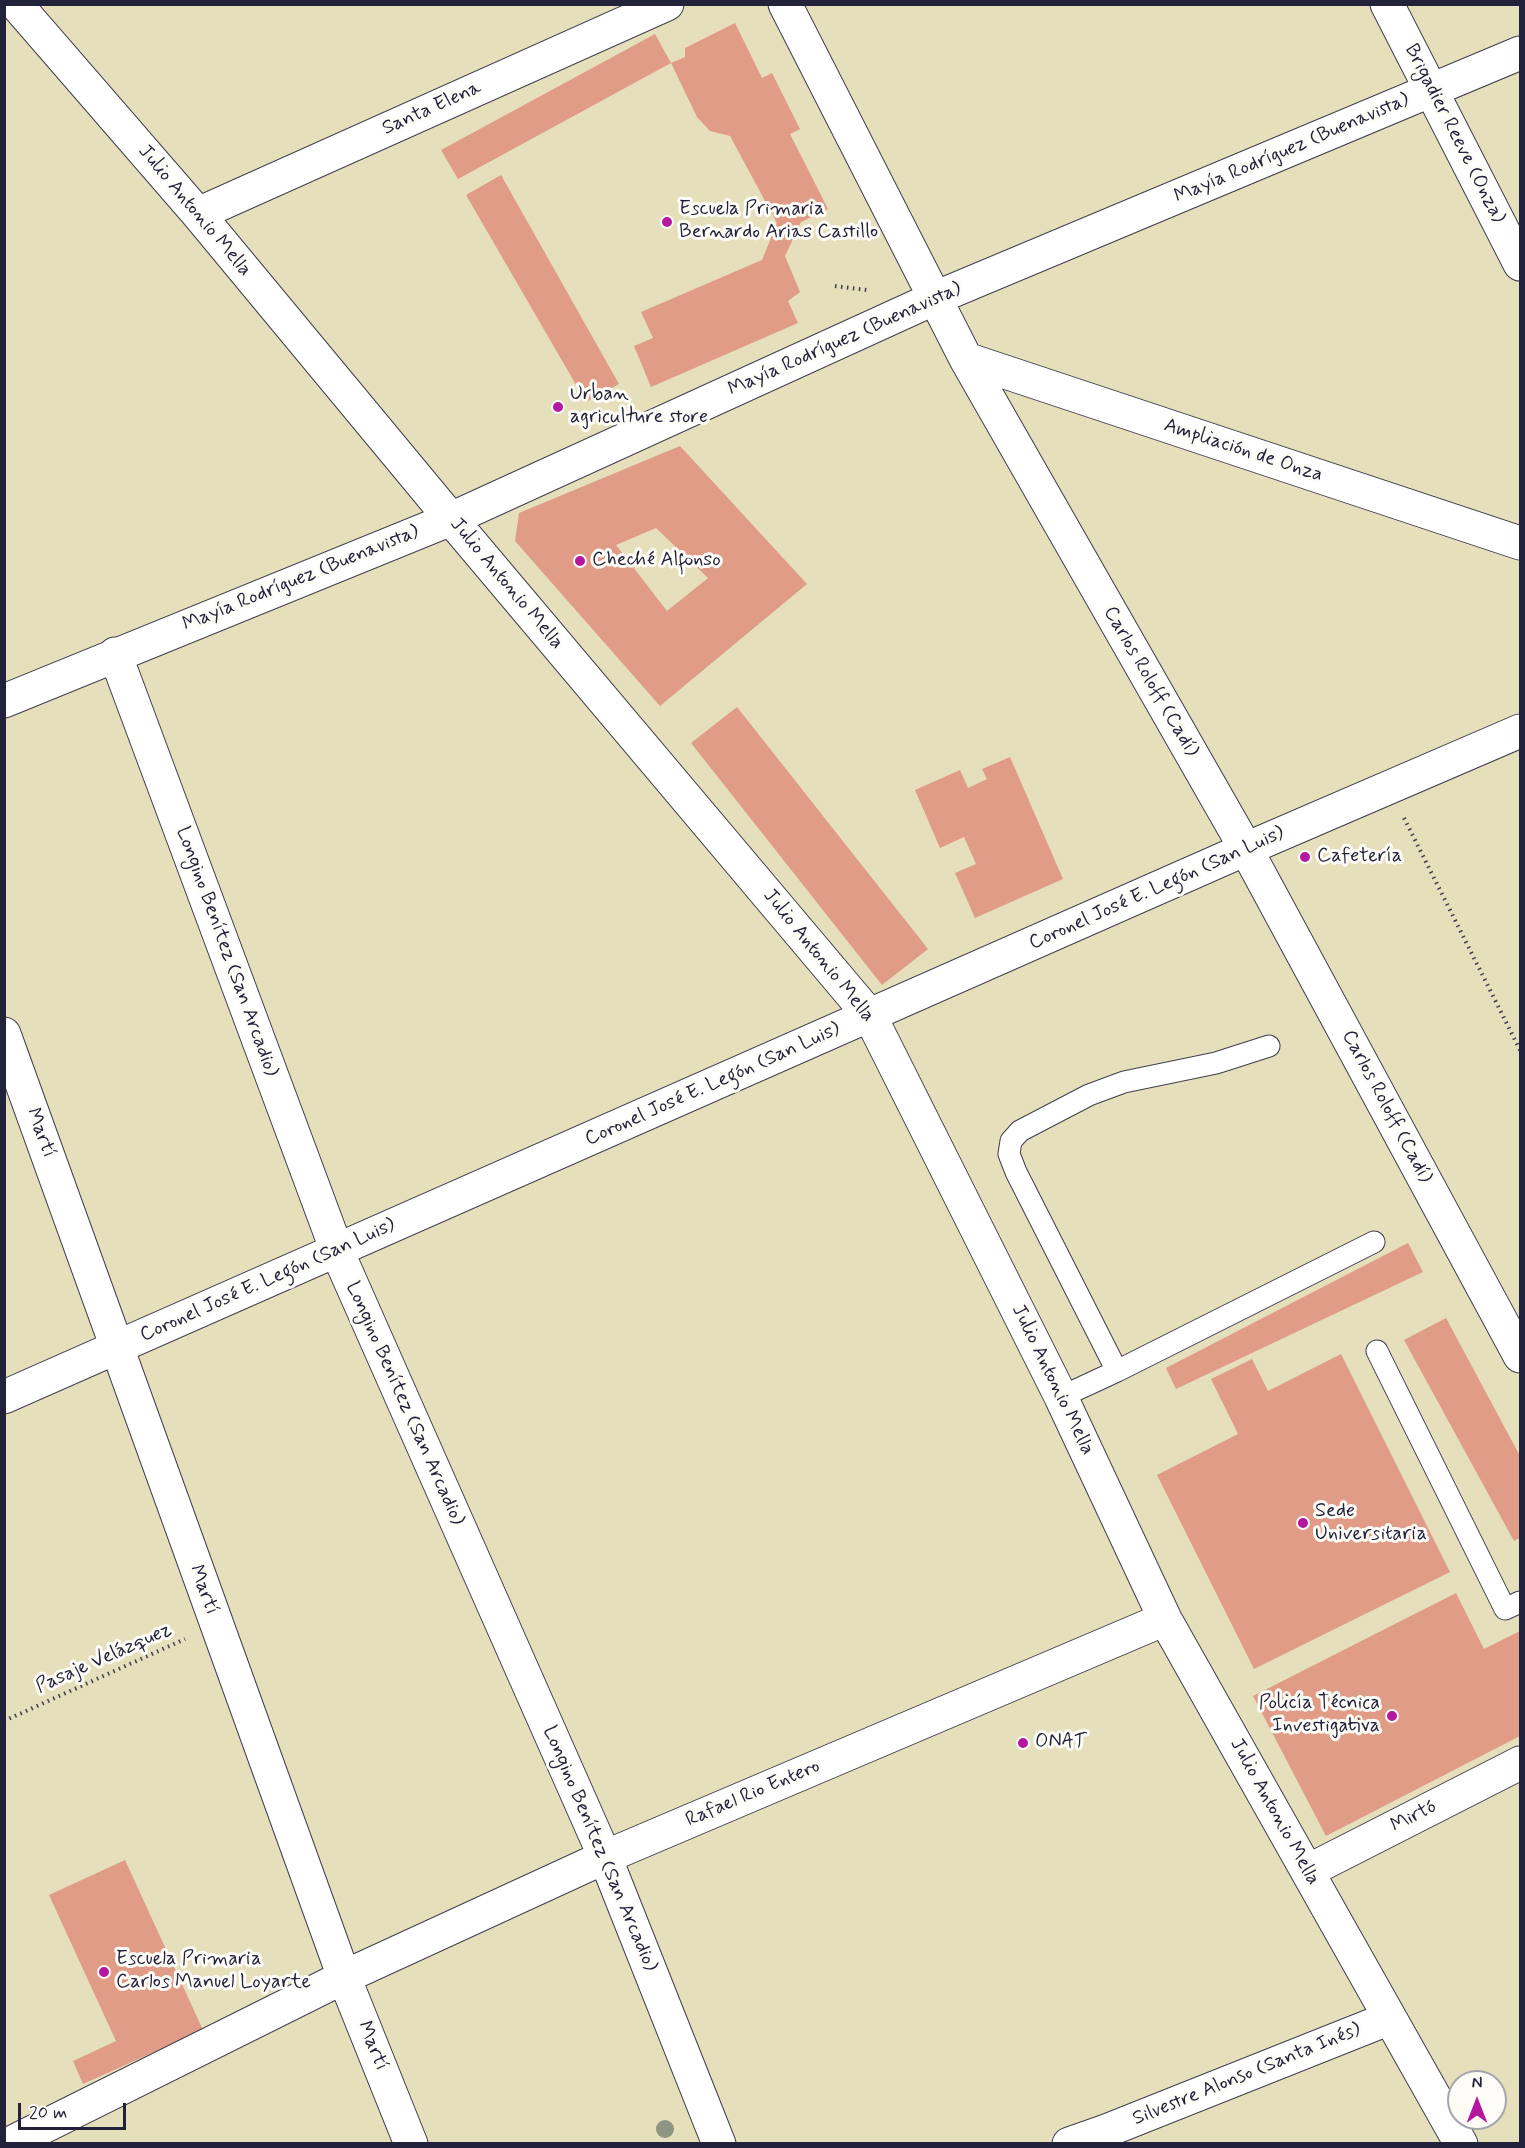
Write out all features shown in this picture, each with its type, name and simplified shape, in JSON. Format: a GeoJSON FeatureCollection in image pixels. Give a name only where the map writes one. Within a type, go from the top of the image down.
{"type":"FeatureCollection","features":[{"type":"Feature","properties":{"kind":"street","name":"Julio Antonio Mella"},"geometry":{"type":"LineString","coordinates":[[16,4],[198,214],[451,519],[870,1016],[1061,1397],[1165,1619],[1461,2144]]}},
{"type":"Feature","properties":{"kind":"street","name":"Santa Elena"},"geometry":{"type":"LineString","coordinates":[[198,214],[667,4]]}},
{"type":"Feature","properties":{"kind":"street","name":"Carlos Roloff (Cadí)"},"geometry":{"type":"LineString","coordinates":[[785,4],[933,299],[1246,849],[1521,1356]]}},
{"type":"Feature","properties":{"kind":"street","name":"Brigadier Reeve (Onza)"},"geometry":{"type":"LineString","coordinates":[[1387,4],[1521,264]]}},
{"type":"Feature","properties":{"kind":"street","name":"Mayía Rodríguez (Buenavista)"},"geometry":{"type":"LineString","coordinates":[[4,700],[451,519],[933,299],[1521,53]]}},
{"type":"Feature","properties":{"kind":"street","name":"Ampliación de Onza"},"geometry":{"type":"LineString","coordinates":[[966,359],[1521,543]]}},
{"type":"Feature","properties":{"kind":"street","name":"Longino Benítez (San Arcadio)"},"geometry":{"type":"LineString","coordinates":[[115,654],[337,1251],[605,1857],[719,2144]]}},
{"type":"Feature","properties":{"kind":"street","name":"Coronel José E. Legón (San Luis)"},"geometry":{"type":"LineString","coordinates":[[4,1396],[1246,849],[1521,731]]}},
{"type":"Feature","properties":{"kind":"street","name":"Martí"},"geometry":{"type":"LineString","coordinates":[[4,1034],[344,1977],[411,2144]]}},
{"type":"Feature","properties":{"kind":"street","name":"Rafael Rio Entero"},"geometry":{"type":"LineString","coordinates":[[9,2144],[344,1977],[605,1857],[1165,1619]]}},
{"type":"Feature","properties":{"kind":"street","name":"Mirtó"},"geometry":{"type":"LineString","coordinates":[[1308,1871],[1521,1763]]}},
{"type":"Feature","properties":{"kind":"street","name":"Silvestre Alonso (Santa Inés)"},"geometry":{"type":"LineString","coordinates":[[1069,2144],[1390,2018]]}},
{"type":"Feature","properties":{"kind":"lane"},"geometry":{"type":"LineString","coordinates":[[1117,1371],[1016,1172],[1009,1154],[1011,1141],[1020,1131],[1089,1095],[1124,1082],[1216,1063],[1269,1046]]}},
{"type":"Feature","properties":{"kind":"lane"},"geometry":{"type":"LineString","coordinates":[[1061,1397],[1374,1242]]}},
{"type":"Feature","properties":{"kind":"lane"},"geometry":{"type":"LineString","coordinates":[[1377,1351],[1505,1609],[1521,1602]]}},
{"type":"Feature","properties":{"kind":"path"},"geometry":{"type":"LineString","coordinates":[[1389,788],[1521,1050]]}},
{"type":"Feature","properties":{"kind":"path","name":"Pasaje Velázquez"},"geometry":{"type":"LineString","coordinates":[[4,1721],[216,1625]]}},
{"type":"Feature","properties":{"kind":"building"},"geometry":{"type":"Polygon","coordinates":[[[735,23],[762,78],[772,73],[800,129],[790,134],[828,209],[801,222],[785,256],[800,292],[788,301],[798,323],[651,387],[634,346],[653,338],[641,312],[762,260],[777,223],[730,136],[710,131],[697,117],[671,63],[685,57],[685,48],[735,23]]]}},
{"type":"Feature","properties":{"kind":"building"},"geometry":{"type":"Polygon","coordinates":[[[655,34],[671,63],[458,179],[441,150],[655,34]]]}},
{"type":"Feature","properties":{"kind":"building"},"geometry":{"type":"Polygon","coordinates":[[[501,175],[619,384],[586,402],[466,195],[501,175]]]}},
{"type":"Feature","properties":{"kind":"building","name":"Cheché Alfonso"},"geometry":{"type":"Polygon","coordinates":[[[680,446],[807,584],[660,706],[515,541],[519,513],[680,446]],[[656,528],[616,545],[667,611],[708,578],[656,528]]]}},
{"type":"Feature","properties":{"kind":"building"},"geometry":{"type":"Polygon","coordinates":[[[737,707],[928,949],[882,985],[691,743],[737,707]]]}},
{"type":"Feature","properties":{"kind":"building"},"geometry":{"type":"Polygon","coordinates":[[[1010,757],[1063,879],[975,918],[955,873],[976,864],[964,837],[940,848],[915,790],[960,770],[968,788],[987,779],[982,769],[1010,757]]]}},
{"type":"Feature","properties":{"kind":"building"},"geometry":{"type":"Polygon","coordinates":[[[1408,1243],[1423,1272],[1176,1389],[1166,1368],[1408,1243]]]}},
{"type":"Feature","properties":{"kind":"building"},"geometry":{"type":"Polygon","coordinates":[[[1446,1318],[1520,1456],[1520,1538],[1514,1541],[1404,1340],[1446,1318]]]}},
{"type":"Feature","properties":{"kind":"building","name":"Sede Universitaria"},"geometry":{"type":"Polygon","coordinates":[[[1341,1354],[1450,1572],[1254,1669],[1157,1475],[1238,1434],[1211,1379],[1252,1359],[1268,1391],[1341,1354]]]}},
{"type":"Feature","properties":{"kind":"building","name":"Policía Técnica Investigativa"},"geometry":{"type":"Polygon","coordinates":[[[1456,1593],[1484,1649],[1520,1631],[1520,1736],[1326,1836],[1253,1696],[1456,1593]]]}},
{"type":"Feature","properties":{"kind":"building","name":"Escuela Primaria Carlos Manuel Loyarte"},"geometry":{"type":"Polygon","coordinates":[[[125,1860],[203,2030],[83,2084],[73,2061],[116,2041],[49,1895],[125,1860]]]}},
{"type":"Feature","properties":{"kind":"place","name":"Escuela Primaria Bernardo Arias Castillo"},"geometry":{"type":"Point","coordinates":[667,222]}},
{"type":"Feature","properties":{"kind":"place","name":"Urban agriculture store"},"geometry":{"type":"Point","coordinates":[558,407]}},
{"type":"Feature","properties":{"kind":"place","name":"Cheché Alfonso"},"geometry":{"type":"Point","coordinates":[580,561]}},
{"type":"Feature","properties":{"kind":"place","name":"Cafetería"},"geometry":{"type":"Point","coordinates":[1305,857]}},
{"type":"Feature","properties":{"kind":"place","name":"Sede Universitaria"},"geometry":{"type":"Point","coordinates":[1303,1523]}},
{"type":"Feature","properties":{"kind":"place","name":"Policía Técnica Investigativa"},"geometry":{"type":"Point","coordinates":[1392,1716]}},
{"type":"Feature","properties":{"kind":"place","name":"ONAT"},"geometry":{"type":"Point","coordinates":[1023,1743]}},
{"type":"Feature","properties":{"kind":"place","name":"Escuela Primaria Carlos Manuel Loyarte"},"geometry":{"type":"Point","coordinates":[104,1972]}}]}
